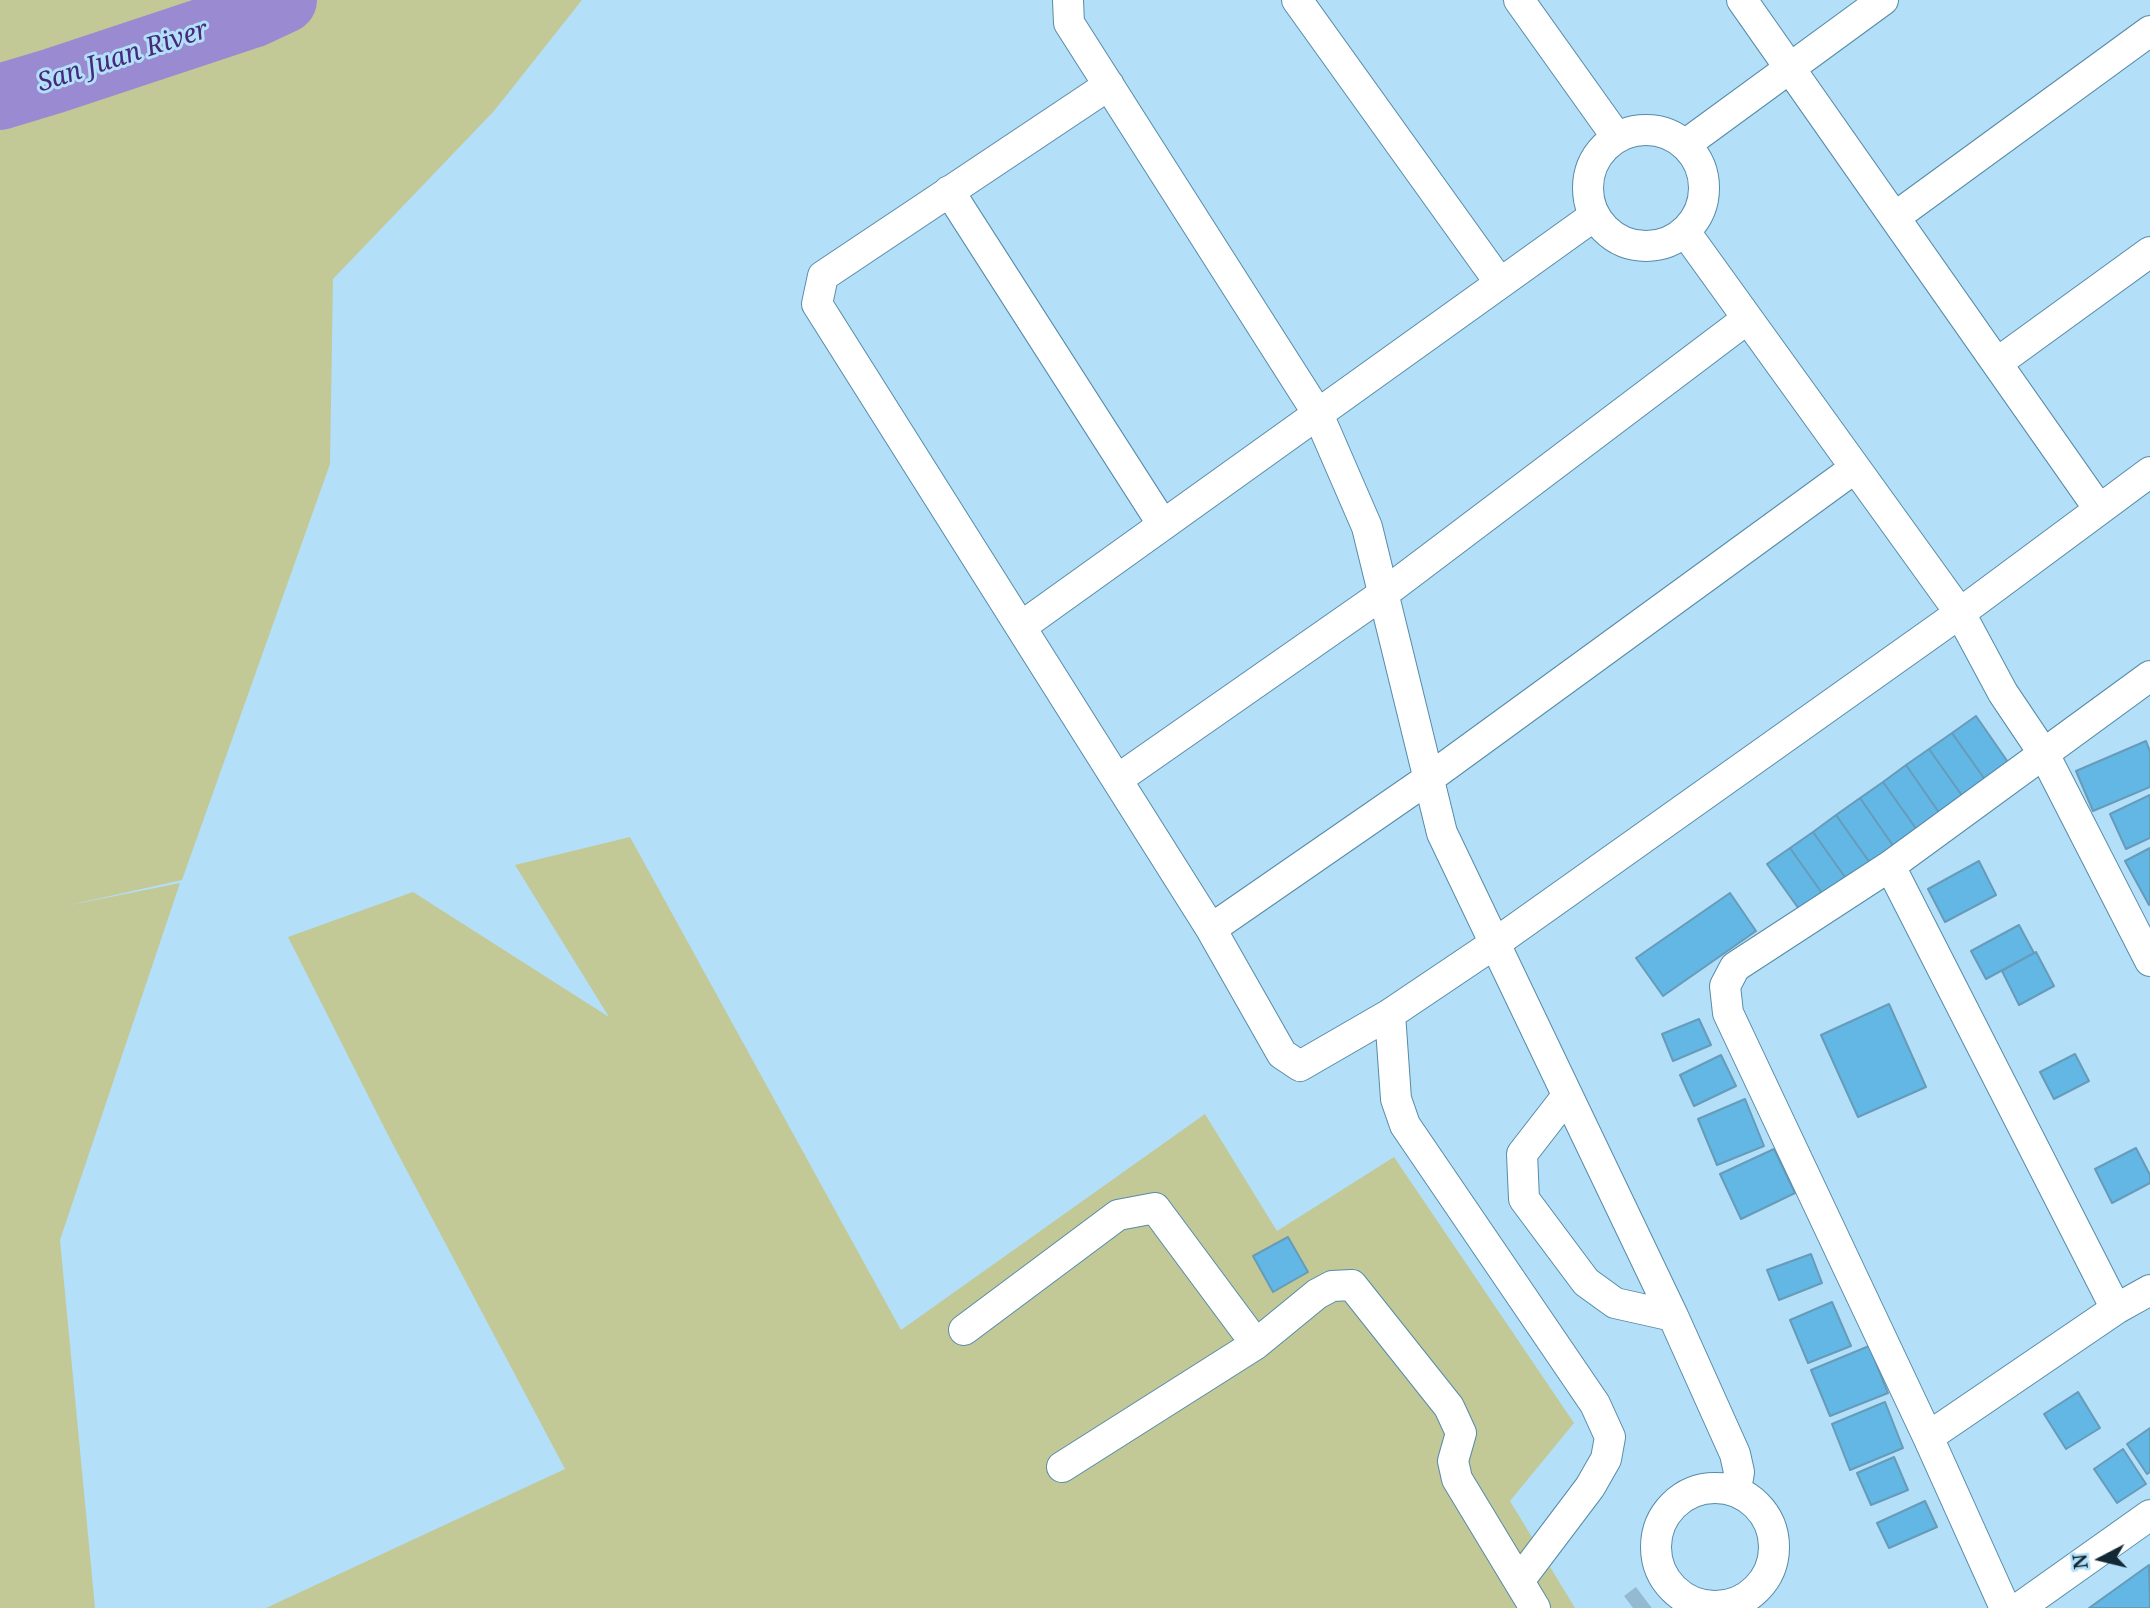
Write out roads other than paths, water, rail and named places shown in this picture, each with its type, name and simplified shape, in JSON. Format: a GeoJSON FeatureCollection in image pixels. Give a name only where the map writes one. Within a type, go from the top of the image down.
{"type":"FeatureCollection","features":[{"type":"Feature","properties":{"kind":"street"},"geometry":{"type":"LineString","coordinates":[[1068,0],[1069,23],[1318,414],[1367,527],[1442,833],[1735,1454],[1739,1472],[1736,1490]]}},
{"type":"Feature","properties":{"kind":"street"},"geometry":{"type":"LineString","coordinates":[[1297,0],[1500,283]]}},
{"type":"Feature","properties":{"kind":"street"},"geometry":{"type":"LineString","coordinates":[[1520,0],[1616,136]]}},
{"type":"Feature","properties":{"kind":"street"},"geometry":{"type":"LineString","coordinates":[[1742,0],[2099,509]]}},
{"type":"Feature","properties":{"kind":"street"},"geometry":{"type":"LineString","coordinates":[[1686,144],[1883,0]]}},
{"type":"Feature","properties":{"kind":"street"},"geometry":{"type":"LineString","coordinates":[[1895,217],[2150,31]]}},
{"type":"Feature","properties":{"kind":"street"},"geometry":{"type":"LineString","coordinates":[[1109,85],[824,276],[817,304],[1212,929],[1282,1054],[1300,1066],[1390,1014],[1494,944],[1960,613],[2150,472]]}},
{"type":"Feature","properties":{"kind":"street"},"geometry":{"type":"LineString","coordinates":[[1640,129],[1664,131],[1686,144],[1704,172],[1703,205],[1686,233],[1654,247],[1619,241],[1594,216],[1587,186],[1595,157],[1616,136],[1640,129]]}},
{"type":"Feature","properties":{"kind":"street"},"geometry":{"type":"LineString","coordinates":[[949,191],[1163,525]]}},
{"type":"Feature","properties":{"kind":"street"},"geometry":{"type":"LineString","coordinates":[[1022,626],[1594,216]]}},
{"type":"Feature","properties":{"kind":"street"},"geometry":{"type":"LineString","coordinates":[[1686,233],[1960,613],[2003,693],[2044,754],[2150,961]]}},
{"type":"Feature","properties":{"kind":"street"},"geometry":{"type":"LineString","coordinates":[[1997,363],[2150,252]]}},
{"type":"Feature","properties":{"kind":"street"},"geometry":{"type":"LineString","coordinates":[[1118,779],[1383,594],[1747,319]]}},
{"type":"Feature","properties":{"kind":"street"},"geometry":{"type":"LineString","coordinates":[[1212,929],[1428,779],[1855,468]]}},
{"type":"Feature","properties":{"kind":"street"},"geometry":{"type":"LineString","coordinates":[[2005,1608],[1928,1437],[1728,1013],[1725,986],[1735,967],[1890,866],[2150,676]]}},
{"type":"Feature","properties":{"kind":"street"},"geometry":{"type":"LineString","coordinates":[[1890,866],[2116,1309]]}},
{"type":"Feature","properties":{"kind":"street"},"geometry":{"type":"LineString","coordinates":[[1390,1014],[1396,1099],[1405,1125],[1595,1404],[1610,1437],[1606,1459],[1590,1487],[1519,1581]]}},
{"type":"Feature","properties":{"kind":"street"},"geometry":{"type":"LineString","coordinates":[[1567,1096],[1522,1154],[1524,1199],[1586,1282],[1615,1303],[1672,1316]]}},
{"type":"Feature","properties":{"kind":"street"},"geometry":{"type":"LineString","coordinates":[[964,1330],[1118,1215],[1155,1208],[1256,1344]]}},
{"type":"Feature","properties":{"kind":"street"},"geometry":{"type":"LineString","coordinates":[[1062,1467],[1256,1344],[1317,1294],[1332,1286],[1352,1285],[1448,1407],[1461,1433],[1453,1461],[1457,1479],[1535,1608]]}},
{"type":"Feature","properties":{"kind":"street"},"geometry":{"type":"LineString","coordinates":[[1928,1437],[2116,1309],[2150,1290]]}},
{"type":"Feature","properties":{"kind":"street"},"geometry":{"type":"LineString","coordinates":[[1705,1487],[1736,1490],[1762,1509],[1774,1538],[1771,1568],[1753,1594],[1725,1606],[1694,1604],[1657,1592],[1658,1525],[1677,1500],[1705,1487]]}},
{"type":"Feature","properties":{"kind":"street"},"geometry":{"type":"LineString","coordinates":[[2019,1608],[2150,1515]]}},
{"type":"Feature","properties":{"kind":"waterway","name":"San Juan River"},"geometry":{"type":"LineString","coordinates":[[0,97],[252,15],[284,0]]}},
{"type":"Feature","properties":{"kind":"tunnel"},"geometry":{"type":"LineString","coordinates":[[1633,1608],[1645,1599]]}}]}
